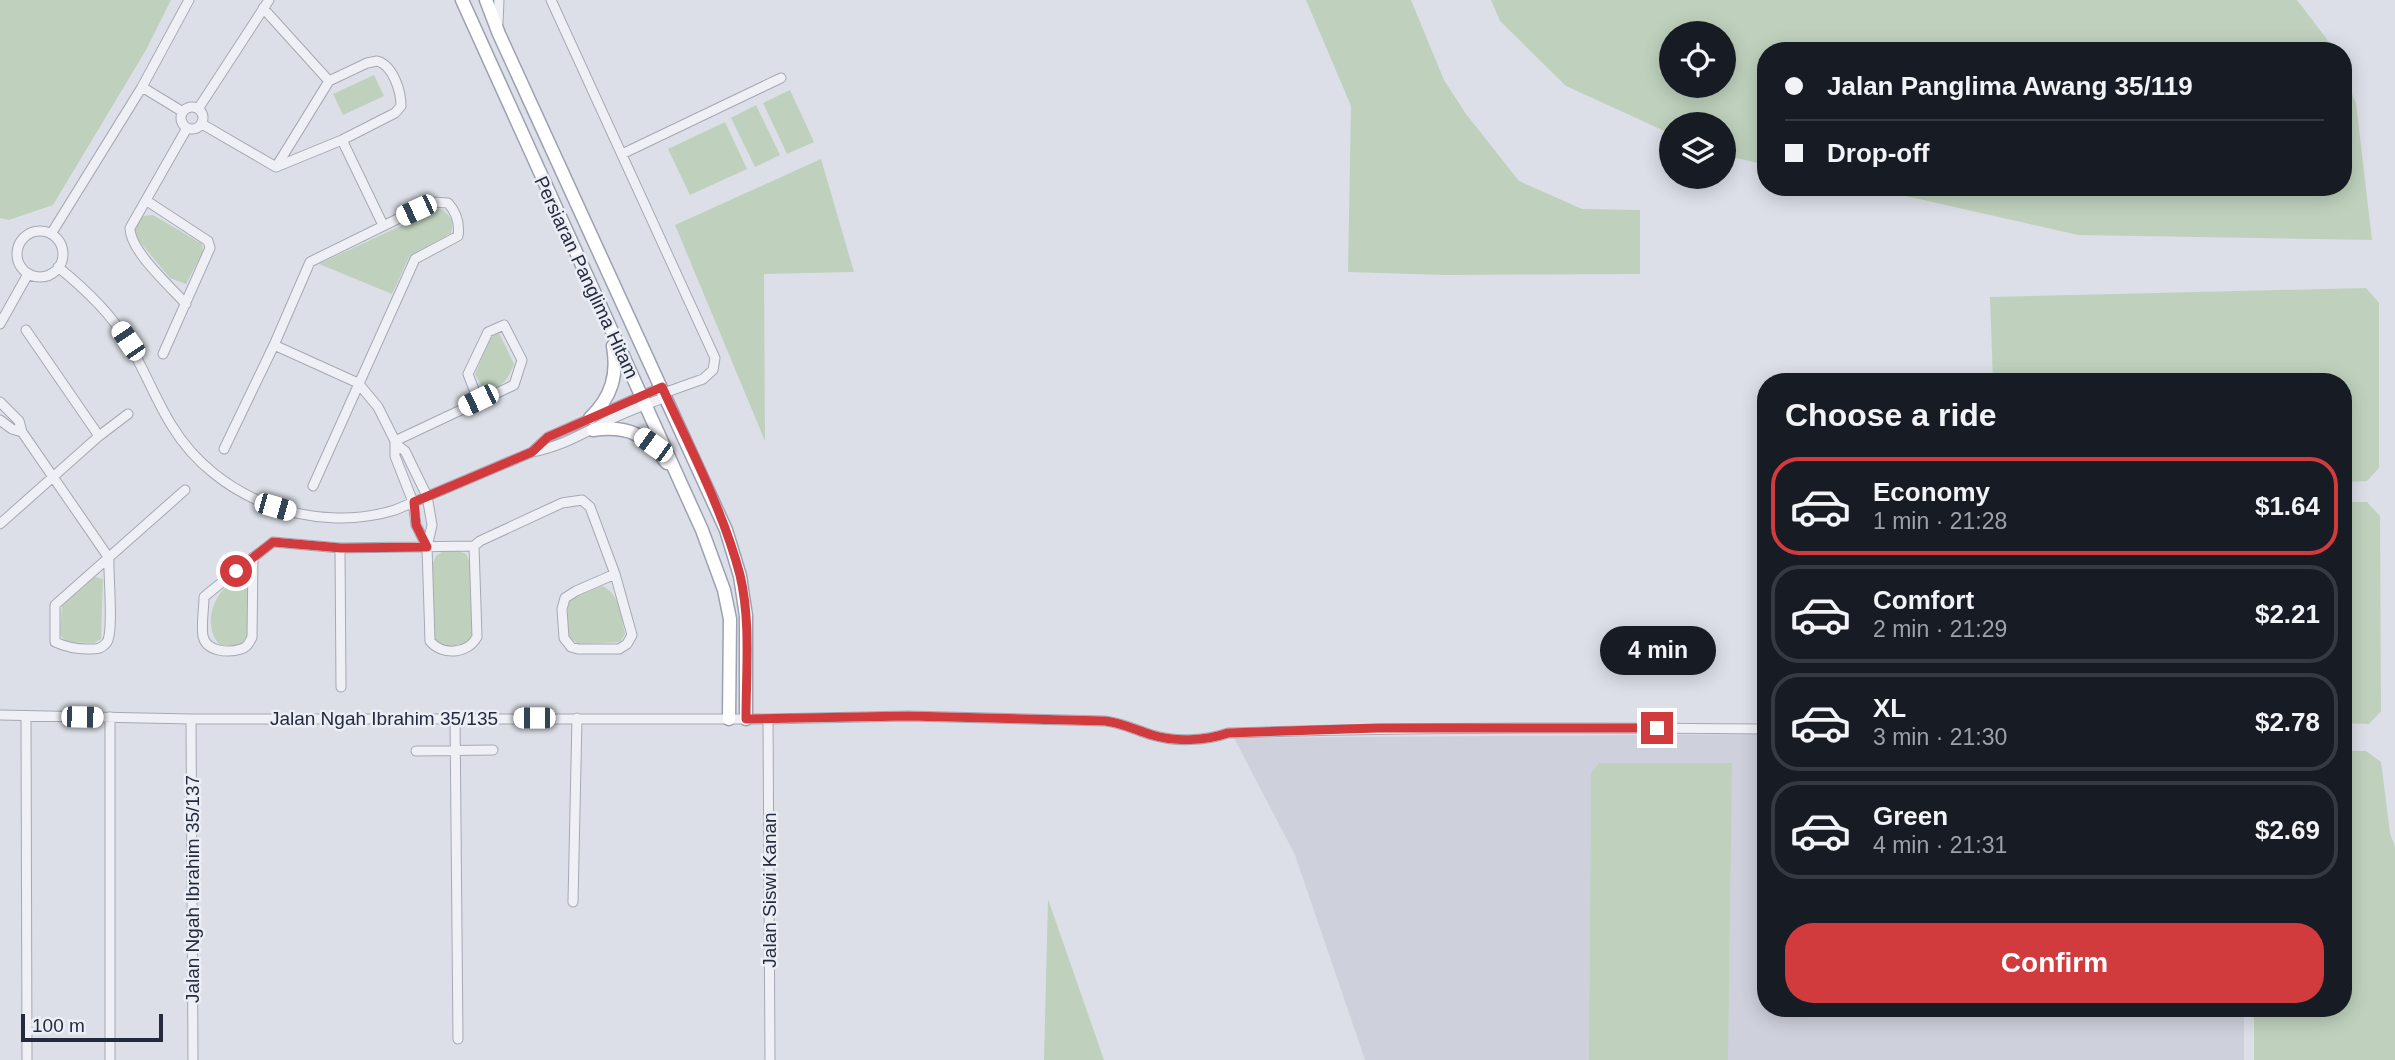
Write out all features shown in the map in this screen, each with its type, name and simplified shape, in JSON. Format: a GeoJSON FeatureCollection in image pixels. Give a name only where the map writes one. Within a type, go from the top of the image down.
{"type":"FeatureCollection","features":[{"type":"Feature","properties":{"kind":"main road","name":"Persiaran Panglima Hitam"},"geometry":{"type":"LineString","coordinates":[[461,0],[702,530],[724,590],[730,619],[729,719]]}},
{"type":"Feature","properties":{"kind":"main road","name":"Persiaran Panglima Hitam"},"geometry":{"type":"LineString","coordinates":[[486,0],[499,34],[726,530],[740,576],[746,616],[746,719]]}},
{"type":"Feature","properties":{"kind":"main road"},"geometry":{"type":"LineString","coordinates":[[611,329],[617,366],[610,394],[592,424],[636,433],[653,445],[678,477]]}},
{"type":"Feature","properties":{"kind":"street"},"geometry":{"type":"LineString","coordinates":[[51,234],[142,87],[189,0]]}},
{"type":"Feature","properties":{"kind":"street"},"geometry":{"type":"LineString","coordinates":[[499,0],[499,34]]}},
{"type":"Feature","properties":{"kind":"street"},"geometry":{"type":"LineString","coordinates":[[58,267],[113,320],[128,341],[172,427],[197,458],[225,481],[248,495],[308,517],[374,517],[532,452],[548,437],[592,424],[703,379],[713,370],[715,358],[551,0]]}},
{"type":"Feature","properties":{"kind":"street"},"geometry":{"type":"LineString","coordinates":[[198,109],[267,2],[328,81]]}},
{"type":"Feature","properties":{"kind":"street"},"geometry":{"type":"LineString","coordinates":[[381,62],[389,69],[401,96],[401,106],[395,113],[309,155],[276,167],[328,81],[367,63],[381,62]]}},
{"type":"Feature","properties":{"kind":"street"},"geometry":{"type":"LineString","coordinates":[[622,154],[781,78]]}},
{"type":"Feature","properties":{"kind":"street"},"geometry":{"type":"LineString","coordinates":[[142,87],[183,112]]}},
{"type":"Feature","properties":{"kind":"street"},"geometry":{"type":"LineString","coordinates":[[187,128],[181,119],[183,112],[191,107],[202,114],[202,124]]}},
{"type":"Feature","properties":{"kind":"street"},"geometry":{"type":"LineString","coordinates":[[187,128],[197,128],[202,124]]}},
{"type":"Feature","properties":{"kind":"street"},"geometry":{"type":"LineString","coordinates":[[202,124],[276,167]]}},
{"type":"Feature","properties":{"kind":"street"},"geometry":{"type":"LineString","coordinates":[[186,304],[137,249],[130,236],[130,228],[187,128]]}},
{"type":"Feature","properties":{"kind":"street"},"geometry":{"type":"LineString","coordinates":[[296,134],[297,151],[301,155],[309,155]]}},
{"type":"Feature","properties":{"kind":"street"},"geometry":{"type":"LineString","coordinates":[[342,140],[383,225]]}},
{"type":"Feature","properties":{"kind":"street"},"geometry":{"type":"LineString","coordinates":[[146,201],[208,241],[208,255],[163,354]]}},
{"type":"Feature","properties":{"kind":"street"},"geometry":{"type":"LineString","coordinates":[[224,449],[310,262],[432,202],[448,203],[456,214],[460,228],[458,236],[415,259],[313,486]]}},
{"type":"Feature","properties":{"kind":"street"},"geometry":{"type":"LineString","coordinates":[[39,231],[51,234],[62,248],[58,267],[50,275],[43,277],[28,274],[18,263],[17,248],[20,242],[39,231]]}},
{"type":"Feature","properties":{"kind":"street"},"geometry":{"type":"LineString","coordinates":[[0,324],[28,274]]}},
{"type":"Feature","properties":{"kind":"street"},"geometry":{"type":"LineString","coordinates":[[395,442],[514,385],[522,360],[504,326],[488,332],[468,374],[478,400]]}},
{"type":"Feature","properties":{"kind":"street"},"geometry":{"type":"LineString","coordinates":[[26,330],[99,436]]}},
{"type":"Feature","properties":{"kind":"street"},"geometry":{"type":"LineString","coordinates":[[274,345],[358,383],[378,407],[395,442],[405,451],[427,496],[432,525],[427,547],[430,641],[435,648],[454,651],[466,649],[473,645],[477,637],[474,546]]}},
{"type":"Feature","properties":{"kind":"street"},"geometry":{"type":"LineString","coordinates":[[0,402],[19,421],[22,432],[109,558],[109,639],[98,649],[69,649],[55,642],[55,605],[109,558],[185,490]]}},
{"type":"Feature","properties":{"kind":"street"},"geometry":{"type":"LineString","coordinates":[[0,524],[99,436],[128,414]]}},
{"type":"Feature","properties":{"kind":"street"},"geometry":{"type":"LineString","coordinates":[[0,420],[12,429],[22,432]]}},
{"type":"Feature","properties":{"kind":"street"},"geometry":{"type":"LineString","coordinates":[[395,442],[395,456],[414,502],[416,525],[427,547]]}},
{"type":"Feature","properties":{"kind":"street"},"geometry":{"type":"LineString","coordinates":[[253,557],[252,637],[248,645],[241,649],[210,648],[203,637],[204,597],[253,557],[273,542],[341,548],[474,546],[562,503],[582,500],[590,507],[615,574],[632,635],[619,649],[571,648],[562,631],[565,598],[615,574]]}},
{"type":"Feature","properties":{"kind":"street"},"geometry":{"type":"LineString","coordinates":[[341,548],[341,687]]}},
{"type":"Feature","properties":{"kind":"street","name":"Jalan Ngah Ibrahim 35/135"},"geometry":{"type":"LineString","coordinates":[[0,715],[191,719],[768,719],[908,716],[1105,721],[1124,724],[1156,736],[1177,738],[1213,738],[1228,733],[1388,728],[1757,729]]}},
{"type":"Feature","properties":{"kind":"street"},"geometry":{"type":"LineString","coordinates":[[26,716],[27,1060]]}},
{"type":"Feature","properties":{"kind":"street"},"geometry":{"type":"LineString","coordinates":[[110,717],[110,1060]]}},
{"type":"Feature","properties":{"kind":"street"},"geometry":{"type":"LineString","coordinates":[[455,717],[458,1039]]}},
{"type":"Feature","properties":{"kind":"street"},"geometry":{"type":"LineString","coordinates":[[573,902],[577,718]]}},
{"type":"Feature","properties":{"kind":"street","name":"Jalan Ngah Ibrahim 35/137"},"geometry":{"type":"LineString","coordinates":[[191,719],[193,1060]]}},
{"type":"Feature","properties":{"kind":"street","name":"Jalan Siswi Kanan"},"geometry":{"type":"LineString","coordinates":[[768,719],[770,1060]]}},
{"type":"Feature","properties":{"kind":"street"},"geometry":{"type":"LineString","coordinates":[[416,751],[493,750]]}},
{"type":"Feature","properties":{"kind":"shaded area"},"geometry":{"type":"Polygon","coordinates":[[[1757,734],[1757,1017],[2244,1017],[2244,1060],[1365,1060],[1295,855],[1234,738],[1757,734]]]}},
{"type":"Feature","properties":{"kind":"green space"},"geometry":{"type":"Polygon","coordinates":[[[0,0],[171,0],[146,50],[53,205],[9,220],[0,218],[0,0]]]}},
{"type":"Feature","properties":{"kind":"green space"},"geometry":{"type":"Polygon","coordinates":[[[1306,0],[1411,0],[1444,80],[1466,114],[1519,181],[1582,209],[1640,210],[1640,274],[1445,275],[1348,272],[1351,106],[1306,0]]]}},
{"type":"Feature","properties":{"kind":"green space"},"geometry":{"type":"Polygon","coordinates":[[[1491,0],[2297,0],[2328,42],[1757,42],[1757,163],[1736,158],[1736,112],[1659,112],[1659,129],[1566,86],[1500,21],[1491,0]]]}},
{"type":"Feature","properties":{"kind":"green space"},"geometry":{"type":"Polygon","coordinates":[[[374,75],[384,96],[343,115],[333,94],[374,75]]]}},
{"type":"Feature","properties":{"kind":"green space"},"geometry":{"type":"Polygon","coordinates":[[[790,90],[814,142],[787,154],[763,103],[790,90]]]}},
{"type":"Feature","properties":{"kind":"green space"},"geometry":{"type":"Polygon","coordinates":[[[2352,94],[2356,103],[2372,240],[2078,235],[1906,196],[2352,196],[2352,94]]]}},
{"type":"Feature","properties":{"kind":"green space"},"geometry":{"type":"Polygon","coordinates":[[[756,105],[780,155],[755,167],[731,118],[756,105]]]}},
{"type":"Feature","properties":{"kind":"green space"},"geometry":{"type":"Polygon","coordinates":[[[725,122],[747,169],[690,195],[668,149],[725,122]]]}},
{"type":"Feature","properties":{"kind":"green space"},"geometry":{"type":"Polygon","coordinates":[[[821,159],[854,272],[764,274],[765,441],[675,225],[821,159]]]}},
{"type":"Feature","properties":{"kind":"green space"},"geometry":{"type":"Polygon","coordinates":[[[439,208],[450,218],[451,233],[409,257],[392,294],[319,264],[439,208]]]}},
{"type":"Feature","properties":{"kind":"green space"},"geometry":{"type":"Polygon","coordinates":[[[153,215],[202,244],[203,252],[186,284],[170,278],[135,236],[136,225],[142,216],[153,215]]]}},
{"type":"Feature","properties":{"kind":"green space"},"geometry":{"type":"Polygon","coordinates":[[[2366,288],[2379,303],[2379,468],[2367,481],[2352,482],[2352,373],[1993,373],[1990,297],[2366,288]]]}},
{"type":"Feature","properties":{"kind":"green space"},"geometry":{"type":"Polygon","coordinates":[[[499,333],[514,364],[504,383],[484,390],[475,374],[491,337],[499,333]]]}},
{"type":"Feature","properties":{"kind":"green space"},"geometry":{"type":"Polygon","coordinates":[[[2352,502],[2367,502],[2380,516],[2381,711],[2369,724],[2352,723],[2352,502]]]}},
{"type":"Feature","properties":{"kind":"green space"},"geometry":{"type":"Polygon","coordinates":[[[443,551],[466,554],[470,563],[472,636],[469,641],[453,648],[442,646],[434,638],[432,565],[436,556],[443,551]]]}},
{"type":"Feature","properties":{"kind":"green space"},"geometry":{"type":"Polygon","coordinates":[[[95,577],[103,579],[101,639],[94,643],[66,642],[60,635],[62,606],[95,577]]]}},
{"type":"Feature","properties":{"kind":"green space"},"geometry":{"type":"Polygon","coordinates":[[[246,577],[249,582],[249,633],[241,645],[220,645],[211,626],[214,604],[227,586],[246,577]]]}},
{"type":"Feature","properties":{"kind":"green space"},"geometry":{"type":"Polygon","coordinates":[[[602,586],[613,594],[616,600],[625,634],[620,642],[578,644],[568,636],[568,603],[571,599],[602,586]]]}},
{"type":"Feature","properties":{"kind":"green space"},"geometry":{"type":"Polygon","coordinates":[[[2352,751],[2366,751],[2381,762],[2390,833],[2395,847],[2395,1060],[2254,1060],[2254,1017],[2352,1017],[2352,751]]]}},
{"type":"Feature","properties":{"kind":"green space"},"geometry":{"type":"Polygon","coordinates":[[[1599,763],[1732,763],[1728,1060],[1589,1060],[1591,774],[1599,763]]]}},
{"type":"Feature","properties":{"kind":"green space"},"geometry":{"type":"Polygon","coordinates":[[[1048,899],[1104,1060],[1044,1060],[1048,899]]]}},
{"type":"Feature","properties":{"kind":"route"},"geometry":{"type":"LineString","coordinates":[[236,571],[273,542],[341,548],[427,547],[416,525],[414,502],[532,452],[548,437],[662,387],[726,530],[740,576],[746,616],[746,719],[908,716],[1019,721],[1105,721],[1124,724],[1156,736],[1177,738],[1213,738],[1228,733],[1378,728],[1657,728]]}}]}
